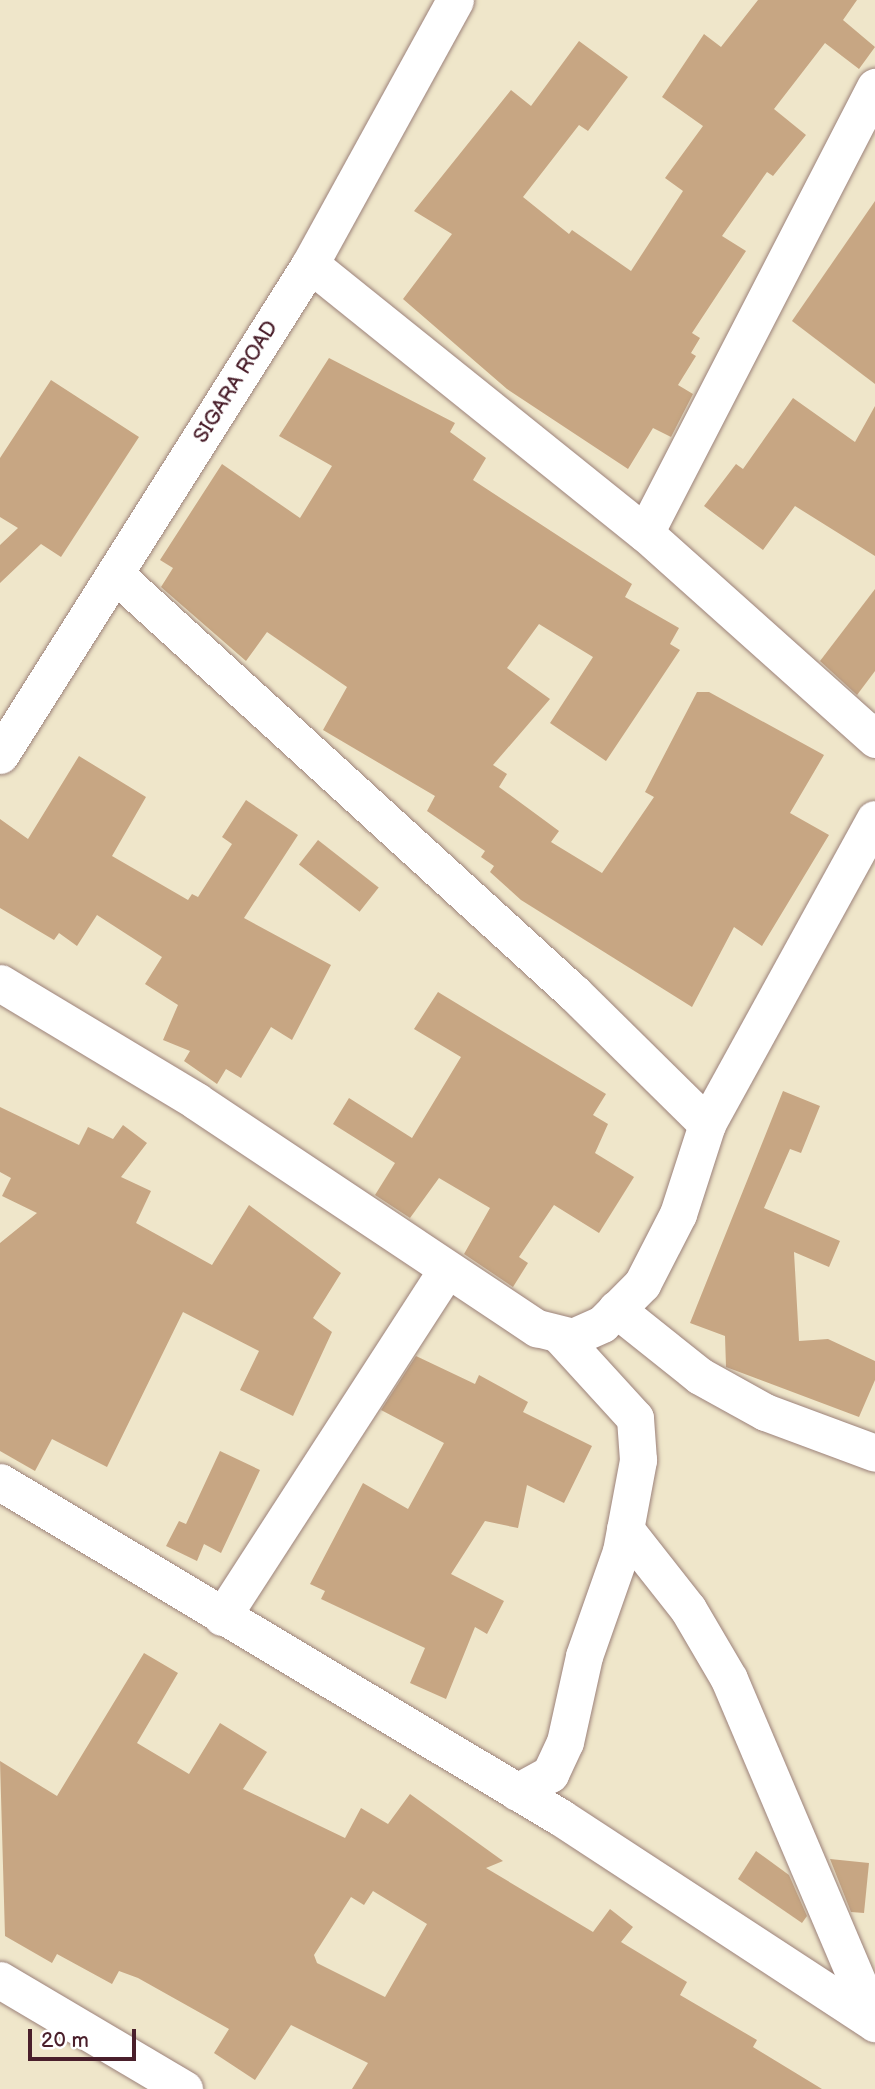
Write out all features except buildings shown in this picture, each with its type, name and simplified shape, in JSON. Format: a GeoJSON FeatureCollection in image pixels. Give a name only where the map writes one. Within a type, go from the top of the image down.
{"type":"FeatureCollection","features":[{"type":"Feature","properties":{"kind":"street","name":"SIGARA ROAD"},"geometry":{"type":"LineString","coordinates":[[0,754],[116,575],[310,264],[456,0]]}},
{"type":"Feature","properties":{"kind":"street"},"geometry":{"type":"LineString","coordinates":[[645,533],[814,194],[875,88]]}},
{"type":"Feature","properties":{"kind":"street"},"geometry":{"type":"LineString","coordinates":[[310,264],[645,533],[875,739]]}},
{"type":"Feature","properties":{"kind":"street"},"geometry":{"type":"LineString","coordinates":[[116,575],[574,993],[707,1124]]}},
{"type":"Feature","properties":{"kind":"street"},"geometry":{"type":"LineString","coordinates":[[561,1337],[602,1324],[642,1284],[678,1214],[707,1124],[875,819]]}},
{"type":"Feature","properties":{"kind":"street"},"geometry":{"type":"LineString","coordinates":[[0,983],[196,1101],[537,1328],[561,1337],[635,1418],[638,1460],[625,1529],[559,1758],[550,1774],[517,1792]]}},
{"type":"Feature","properties":{"kind":"street"},"geometry":{"type":"LineString","coordinates":[[222,1617],[447,1269]]}},
{"type":"Feature","properties":{"kind":"street"},"geometry":{"type":"LineString","coordinates":[[616,1309],[700,1376],[765,1412],[875,1453]]}},
{"type":"Feature","properties":{"kind":"street"},"geometry":{"type":"LineString","coordinates":[[0,1482],[517,1792],[875,2023]]}},
{"type":"Feature","properties":{"kind":"street"},"geometry":{"type":"LineString","coordinates":[[625,1529],[688,1609],[729,1679],[875,2023]]}},
{"type":"Feature","properties":{"kind":"street"},"geometry":{"type":"LineString","coordinates":[[0,1980],[184,2089]]}}]}
